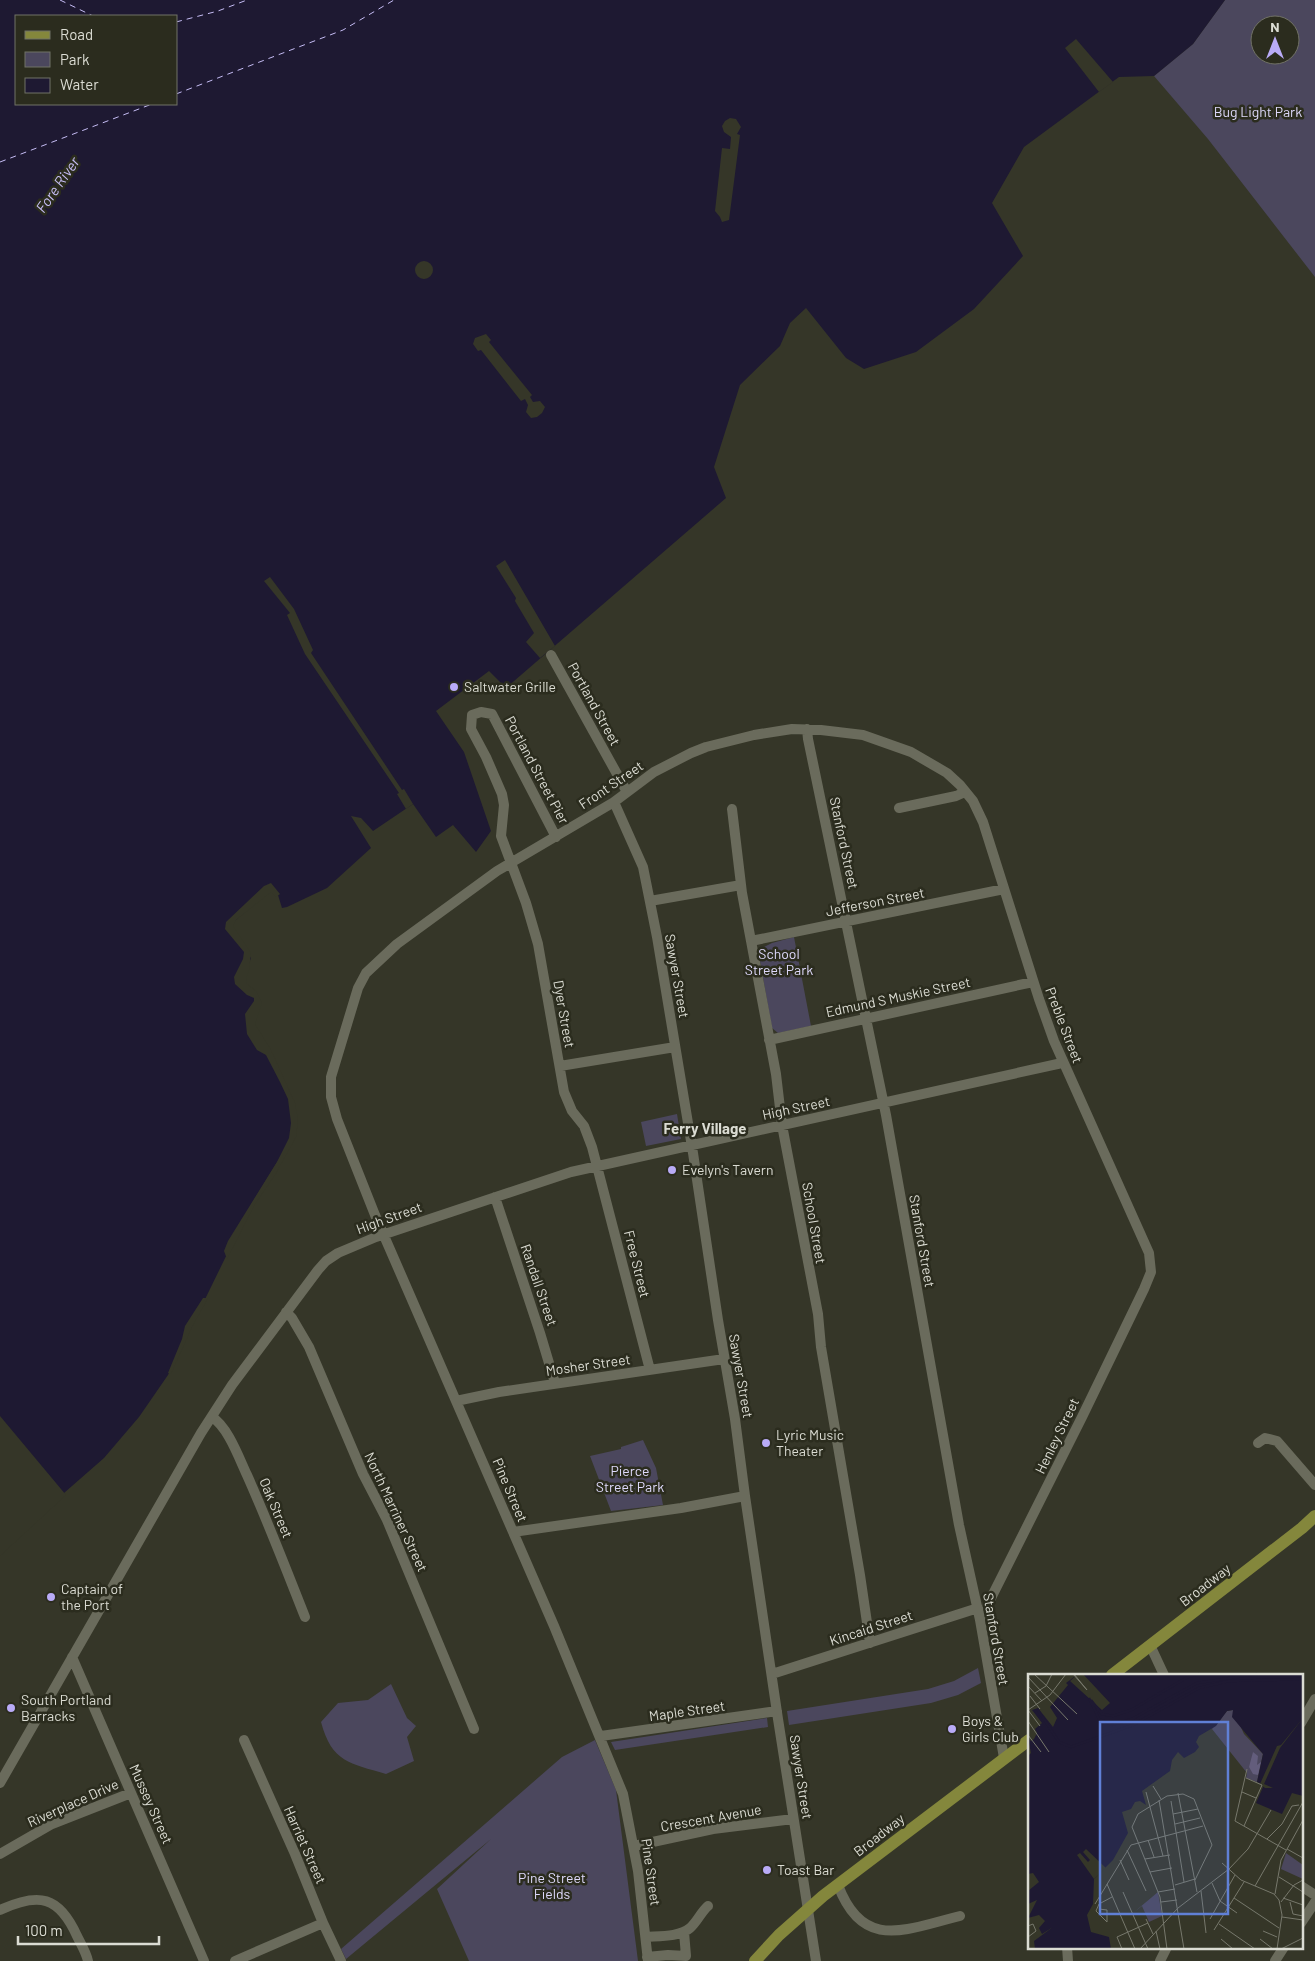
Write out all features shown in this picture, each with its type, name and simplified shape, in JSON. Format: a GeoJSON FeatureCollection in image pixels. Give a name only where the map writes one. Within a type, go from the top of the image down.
{"type":"FeatureCollection","features":[{"type":"Feature","properties":{"kind":"main road","name":"Broadway"},"geometry":{"type":"LineString","coordinates":[[1113,1674],[1315,1516]]}},
{"type":"Feature","properties":{"kind":"main road","name":"Broadway"},"geometry":{"type":"LineString","coordinates":[[755,1961],[779,1935],[808,1909],[1028,1741]]}},
{"type":"Feature","properties":{"kind":"street","name":"Portland Street"},"geometry":{"type":"LineString","coordinates":[[551,655],[627,792]]}},
{"type":"Feature","properties":{"kind":"street","name":"Portland Street Pier"},"geometry":{"type":"LineString","coordinates":[[512,863],[501,836],[504,804],[502,794],[471,729],[472,715],[481,712],[492,714],[556,837]]}},
{"type":"Feature","properties":{"kind":"street","name":"Front Street"},"geometry":{"type":"LineString","coordinates":[[343,1038],[358,988],[366,973],[397,944],[497,871],[614,802],[674,760],[706,747],[754,735],[792,729],[853,733],[893,745],[939,767],[954,778],[966,792]]}},
{"type":"Feature","properties":{"kind":"street","name":"Stanford Street"},"geometry":{"type":"LineString","coordinates":[[807,729],[884,1104],[959,1525],[978,1608],[1004,1758]]}},
{"type":"Feature","properties":{"kind":"street"},"geometry":{"type":"LineString","coordinates":[[899,808],[956,796],[966,792]]}},
{"type":"Feature","properties":{"kind":"street","name":"Preble Street"},"geometry":{"type":"LineString","coordinates":[[966,792],[973,801],[983,822],[1033,982],[1062,1063],[1140,1231],[1151,1262]]}},
{"type":"Feature","properties":{"kind":"street","name":"Sawyer Street"},"geometry":{"type":"LineString","coordinates":[[614,802],[643,867],[650,901],[692,1146],[724,1360],[736,1419],[745,1496],[816,1961]]}},
{"type":"Feature","properties":{"kind":"street","name":"School Street"},"geometry":{"type":"LineString","coordinates":[[732,809],[741,885],[776,1074],[782,1125],[818,1314],[821,1347],[870,1643]]}},
{"type":"Feature","properties":{"kind":"street","name":"Dyer Street"},"geometry":{"type":"LineString","coordinates":[[512,863],[538,944],[566,1097],[572,1111],[584,1126],[598,1166]]}},
{"type":"Feature","properties":{"kind":"street"},"geometry":{"type":"LineString","coordinates":[[650,901],[741,885]]}},
{"type":"Feature","properties":{"kind":"street","name":"Jefferson Street"},"geometry":{"type":"LineString","coordinates":[[751,941],[1004,889]]}},
{"type":"Feature","properties":{"kind":"street","name":"Edmund S Muskie Street"},"geometry":{"type":"LineString","coordinates":[[769,1040],[1033,982]]}},
{"type":"Feature","properties":{"kind":"street","name":"Pine Street"},"geometry":{"type":"LineString","coordinates":[[343,1038],[331,1077],[331,1097],[344,1139],[601,1736],[623,1794],[634,1846],[646,1937],[647,1959]]}},
{"type":"Feature","properties":{"kind":"street"},"geometry":{"type":"LineString","coordinates":[[560,1066],[675,1047]]}},
{"type":"Feature","properties":{"kind":"street","name":"High Street"},"geometry":{"type":"LineString","coordinates":[[0,1783],[232,1385],[326,1262],[348,1248],[384,1234],[547,1179],[1062,1063]]}},
{"type":"Feature","properties":{"kind":"street","name":"Free Street"},"geometry":{"type":"LineString","coordinates":[[598,1166],[650,1370]]}},
{"type":"Feature","properties":{"kind":"street","name":"Randall Street"},"geometry":{"type":"LineString","coordinates":[[494,1197],[555,1383]]}},
{"type":"Feature","properties":{"kind":"street","name":"Henley Street"},"geometry":{"type":"LineString","coordinates":[[980,1620],[1074,1434],[1144,1288],[1151,1272],[1151,1262]]}},
{"type":"Feature","properties":{"kind":"street","name":"North Marriner Street"},"geometry":{"type":"LineString","coordinates":[[286,1312],[292,1318],[309,1347],[363,1474],[387,1520],[465,1703],[474,1729]]}},
{"type":"Feature","properties":{"kind":"street","name":"Mosher Street"},"geometry":{"type":"LineString","coordinates":[[456,1401],[555,1383],[724,1360]]}},
{"type":"Feature","properties":{"kind":"street","name":"Oak Street"},"geometry":{"type":"LineString","coordinates":[[212,1417],[220,1422],[239,1457],[268,1523],[305,1617]]}},
{"type":"Feature","properties":{"kind":"street"},"geometry":{"type":"LineString","coordinates":[[1258,1443],[1265,1438],[1277,1441],[1315,1485]]}},
{"type":"Feature","properties":{"kind":"street"},"geometry":{"type":"LineString","coordinates":[[513,1532],[681,1508],[745,1496]]}},
{"type":"Feature","properties":{"kind":"street","name":"Kincaid Street"},"geometry":{"type":"LineString","coordinates":[[772,1674],[978,1608]]}},
{"type":"Feature","properties":{"kind":"street"},"geometry":{"type":"LineString","coordinates":[[1150,1645],[1164,1674]]}},
{"type":"Feature","properties":{"kind":"street","name":"Mussey Street"},"geometry":{"type":"LineString","coordinates":[[72,1657],[204,1961]]}},
{"type":"Feature","properties":{"kind":"street"},"geometry":{"type":"LineString","coordinates":[[1302,1721],[1315,1699]]}},
{"type":"Feature","properties":{"kind":"street","name":"Maple Street"},"geometry":{"type":"LineString","coordinates":[[601,1736],[777,1711]]}},
{"type":"Feature","properties":{"kind":"street","name":"Harriet Street"},"geometry":{"type":"LineString","coordinates":[[244,1740],[341,1961]]}},
{"type":"Feature","properties":{"kind":"street","name":"Riverplace Drive"},"geometry":{"type":"LineString","coordinates":[[0,1854],[52,1824],[130,1793]]}},
{"type":"Feature","properties":{"kind":"street","name":"Crescent Avenue"},"geometry":{"type":"LineString","coordinates":[[634,1846],[713,1829],[793,1819]]}},
{"type":"Feature","properties":{"kind":"street"},"geometry":{"type":"LineString","coordinates":[[838,1885],[849,1909],[862,1922],[877,1930],[893,1931],[960,1916]]}},
{"type":"Feature","properties":{"kind":"street"},"geometry":{"type":"LineString","coordinates":[[1302,1887],[1315,1895]]}},
{"type":"Feature","properties":{"kind":"street"},"geometry":{"type":"LineString","coordinates":[[0,1910],[22,1900],[33,1899],[54,1904],[72,1924],[88,1961]]}},
{"type":"Feature","properties":{"kind":"street"},"geometry":{"type":"LineString","coordinates":[[1302,1922],[1315,1902]]}},
{"type":"Feature","properties":{"kind":"street"},"geometry":{"type":"LineString","coordinates":[[646,1937],[684,1932],[690,1929],[701,1912],[708,1906]]}},
{"type":"Feature","properties":{"kind":"street"},"geometry":{"type":"LineString","coordinates":[[235,1961],[323,1923]]}},
{"type":"Feature","properties":{"kind":"street"},"geometry":{"type":"LineString","coordinates":[[647,1959],[668,1955],[686,1956],[684,1932]]}},
{"type":"Feature","properties":{"kind":"street"},"geometry":{"type":"LineString","coordinates":[[1067,1948],[1068,1961]]}},
{"type":"Feature","properties":{"kind":"street"},"geometry":{"type":"LineString","coordinates":[[1160,1961],[1166,1948]]}},
{"type":"Feature","properties":{"kind":"street"},"geometry":{"type":"LineString","coordinates":[[1275,1961],[1283,1948]]}},
{"type":"Feature","properties":{"kind":"green space","name":"Bug Light Park"},"geometry":{"type":"Polygon","coordinates":[[[1225,0],[1315,0],[1315,277],[1208,139],[1154,76],[1193,44],[1225,0]]]}},
{"type":"Feature","properties":{"kind":"green space","name":"School Street Park"},"geometry":{"type":"Polygon","coordinates":[[[794,937],[811,1026],[778,1033],[772,1028],[758,950],[772,943],[794,937]]]}},
{"type":"Feature","properties":{"kind":"green space"},"geometry":{"type":"Polygon","coordinates":[[[677,1114],[681,1139],[646,1146],[641,1122],[677,1114]]]}},
{"type":"Feature","properties":{"kind":"green space","name":"Pierce Street Park"},"geometry":{"type":"Polygon","coordinates":[[[643,1440],[656,1468],[663,1505],[611,1511],[590,1456],[621,1449],[621,1447],[643,1440]]]}},
{"type":"Feature","properties":{"kind":"green space"},"geometry":{"type":"Polygon","coordinates":[[[978,1668],[981,1683],[958,1695],[931,1703],[789,1725],[787,1711],[928,1689],[954,1681],[978,1668]]]}},
{"type":"Feature","properties":{"kind":"green space"},"geometry":{"type":"Polygon","coordinates":[[[391,1684],[407,1718],[416,1726],[407,1737],[414,1761],[386,1774],[353,1764],[337,1754],[325,1736],[321,1722],[338,1703],[368,1700],[391,1684]]]}},
{"type":"Feature","properties":{"kind":"green space"},"geometry":{"type":"Polygon","coordinates":[[[767,1718],[768,1727],[615,1750],[611,1742],[767,1718]]]}},
{"type":"Feature","properties":{"kind":"green space","name":"Pine Street Fields"},"geometry":{"type":"Polygon","coordinates":[[[595,1740],[616,1790],[638,1961],[469,1961],[437,1889],[491,1839],[346,1959],[341,1949],[562,1757],[595,1740]]]}},
{"type":"Feature","properties":{"kind":"water","name":"Fore River"},"geometry":{"type":"Polygon","coordinates":[[[0,0],[1225,0],[1193,44],[1154,76],[1119,77],[1024,147],[992,203],[1023,256],[974,309],[916,352],[864,369],[846,358],[806,308],[790,323],[780,346],[740,385],[714,467],[726,498],[506,688],[489,671],[436,711],[464,752],[491,831],[476,852],[453,825],[436,837],[413,804],[373,831],[361,818],[351,816],[371,848],[327,888],[282,908],[278,895],[272,888],[230,925],[251,958],[244,976],[245,986],[255,992],[253,1024],[293,1105],[293,1136],[252,1203],[168,1375],[139,1417],[104,1458],[0,1554],[0,0]]]}},
{"type":"Feature","properties":{"kind":"pier"},"geometry":{"type":"Polygon","coordinates":[[[1076,39],[1113,82],[1099,92],[1065,48],[1076,39]]]}},
{"type":"Feature","properties":{"kind":"pier"},"geometry":{"type":"Polygon","coordinates":[[[730,118],[736,119],[741,127],[737,134],[740,135],[729,220],[722,222],[715,211],[722,148],[730,149],[731,137],[724,132],[722,126],[730,118]]]}},
{"type":"Feature","properties":{"kind":"pier"},"geometry":{"type":"Polygon","coordinates":[[[424,261],[430,264],[433,270],[430,276],[424,279],[418,276],[415,270],[418,264],[424,261]]]}},
{"type":"Feature","properties":{"kind":"pier"},"geometry":{"type":"Polygon","coordinates":[[[486,334],[491,340],[489,342],[532,395],[530,397],[533,402],[540,401],[545,407],[537,417],[531,418],[526,412],[528,405],[525,399],[521,401],[481,350],[478,351],[473,344],[475,338],[486,334]]]}},
{"type":"Feature","properties":{"kind":"pier"},"geometry":{"type":"Polygon","coordinates":[[[505,560],[555,646],[540,658],[526,642],[534,633],[515,601],[516,598],[496,566],[505,560]]]}},
{"type":"Feature","properties":{"kind":"pier"},"geometry":{"type":"Polygon","coordinates":[[[270,577],[294,609],[313,650],[311,653],[413,804],[406,809],[397,794],[399,793],[305,654],[287,615],[290,613],[264,581],[270,577]]]}},
{"type":"Feature","properties":{"kind":"pier"},"geometry":{"type":"Polygon","coordinates":[[[271,883],[280,894],[276,897],[271,892],[236,920],[233,926],[251,953],[246,979],[247,984],[256,991],[262,1003],[255,1024],[271,1050],[295,1103],[298,1120],[296,1137],[275,1175],[255,1204],[227,1259],[224,1251],[228,1241],[277,1162],[289,1138],[291,1123],[288,1099],[280,1082],[266,1055],[257,1050],[247,1034],[245,1014],[254,998],[247,995],[235,984],[234,977],[243,959],[244,952],[225,929],[226,922],[264,886],[271,883]]]}},
{"type":"Feature","properties":{"kind":"pier"},"geometry":{"type":"Polygon","coordinates":[[[203,1298],[208,1298],[192,1327],[171,1374],[168,1373],[182,1339],[185,1326],[203,1298]]]}},
{"type":"Feature","properties":{"kind":"pier"},"geometry":{"type":"Polygon","coordinates":[[[0,1416],[66,1495],[0,1556],[0,1416]]]}},
{"type":"Feature","properties":{"kind":"ferry route"},"geometry":{"type":"LineString","coordinates":[[60,0],[91,15]]}},
{"type":"Feature","properties":{"kind":"ferry route"},"geometry":{"type":"LineString","coordinates":[[178,21],[218,11],[247,0]]}},
{"type":"Feature","properties":{"kind":"ferry route"},"geometry":{"type":"LineString","coordinates":[[178,93],[343,30],[394,0]]}},
{"type":"Feature","properties":{"kind":"ferry route"},"geometry":{"type":"LineString","coordinates":[[0,162],[149,105]]}},
{"type":"Feature","properties":{"kind":"place","name":"Saltwater Grille"},"geometry":{"type":"Point","coordinates":[454,687]}},
{"type":"Feature","properties":{"kind":"place","name":"Evelyn's Tavern"},"geometry":{"type":"Point","coordinates":[672,1170]}},
{"type":"Feature","properties":{"kind":"place","name":"Lyric Music Theater"},"geometry":{"type":"Point","coordinates":[766,1443]}},
{"type":"Feature","properties":{"kind":"place","name":"Captain of the Port"},"geometry":{"type":"Point","coordinates":[51,1597]}},
{"type":"Feature","properties":{"kind":"place","name":"South Portland Barracks"},"geometry":{"type":"Point","coordinates":[11,1708]}},
{"type":"Feature","properties":{"kind":"place","name":"Boys & Girls Club"},"geometry":{"type":"Point","coordinates":[952,1729]}},
{"type":"Feature","properties":{"kind":"place","name":"Toast Bar"},"geometry":{"type":"Point","coordinates":[767,1870]}},
{"type":"Feature","properties":{"kind":"district","name":"Ferry Village"},"geometry":{"type":"Point","coordinates":[705,1129]}}]}
